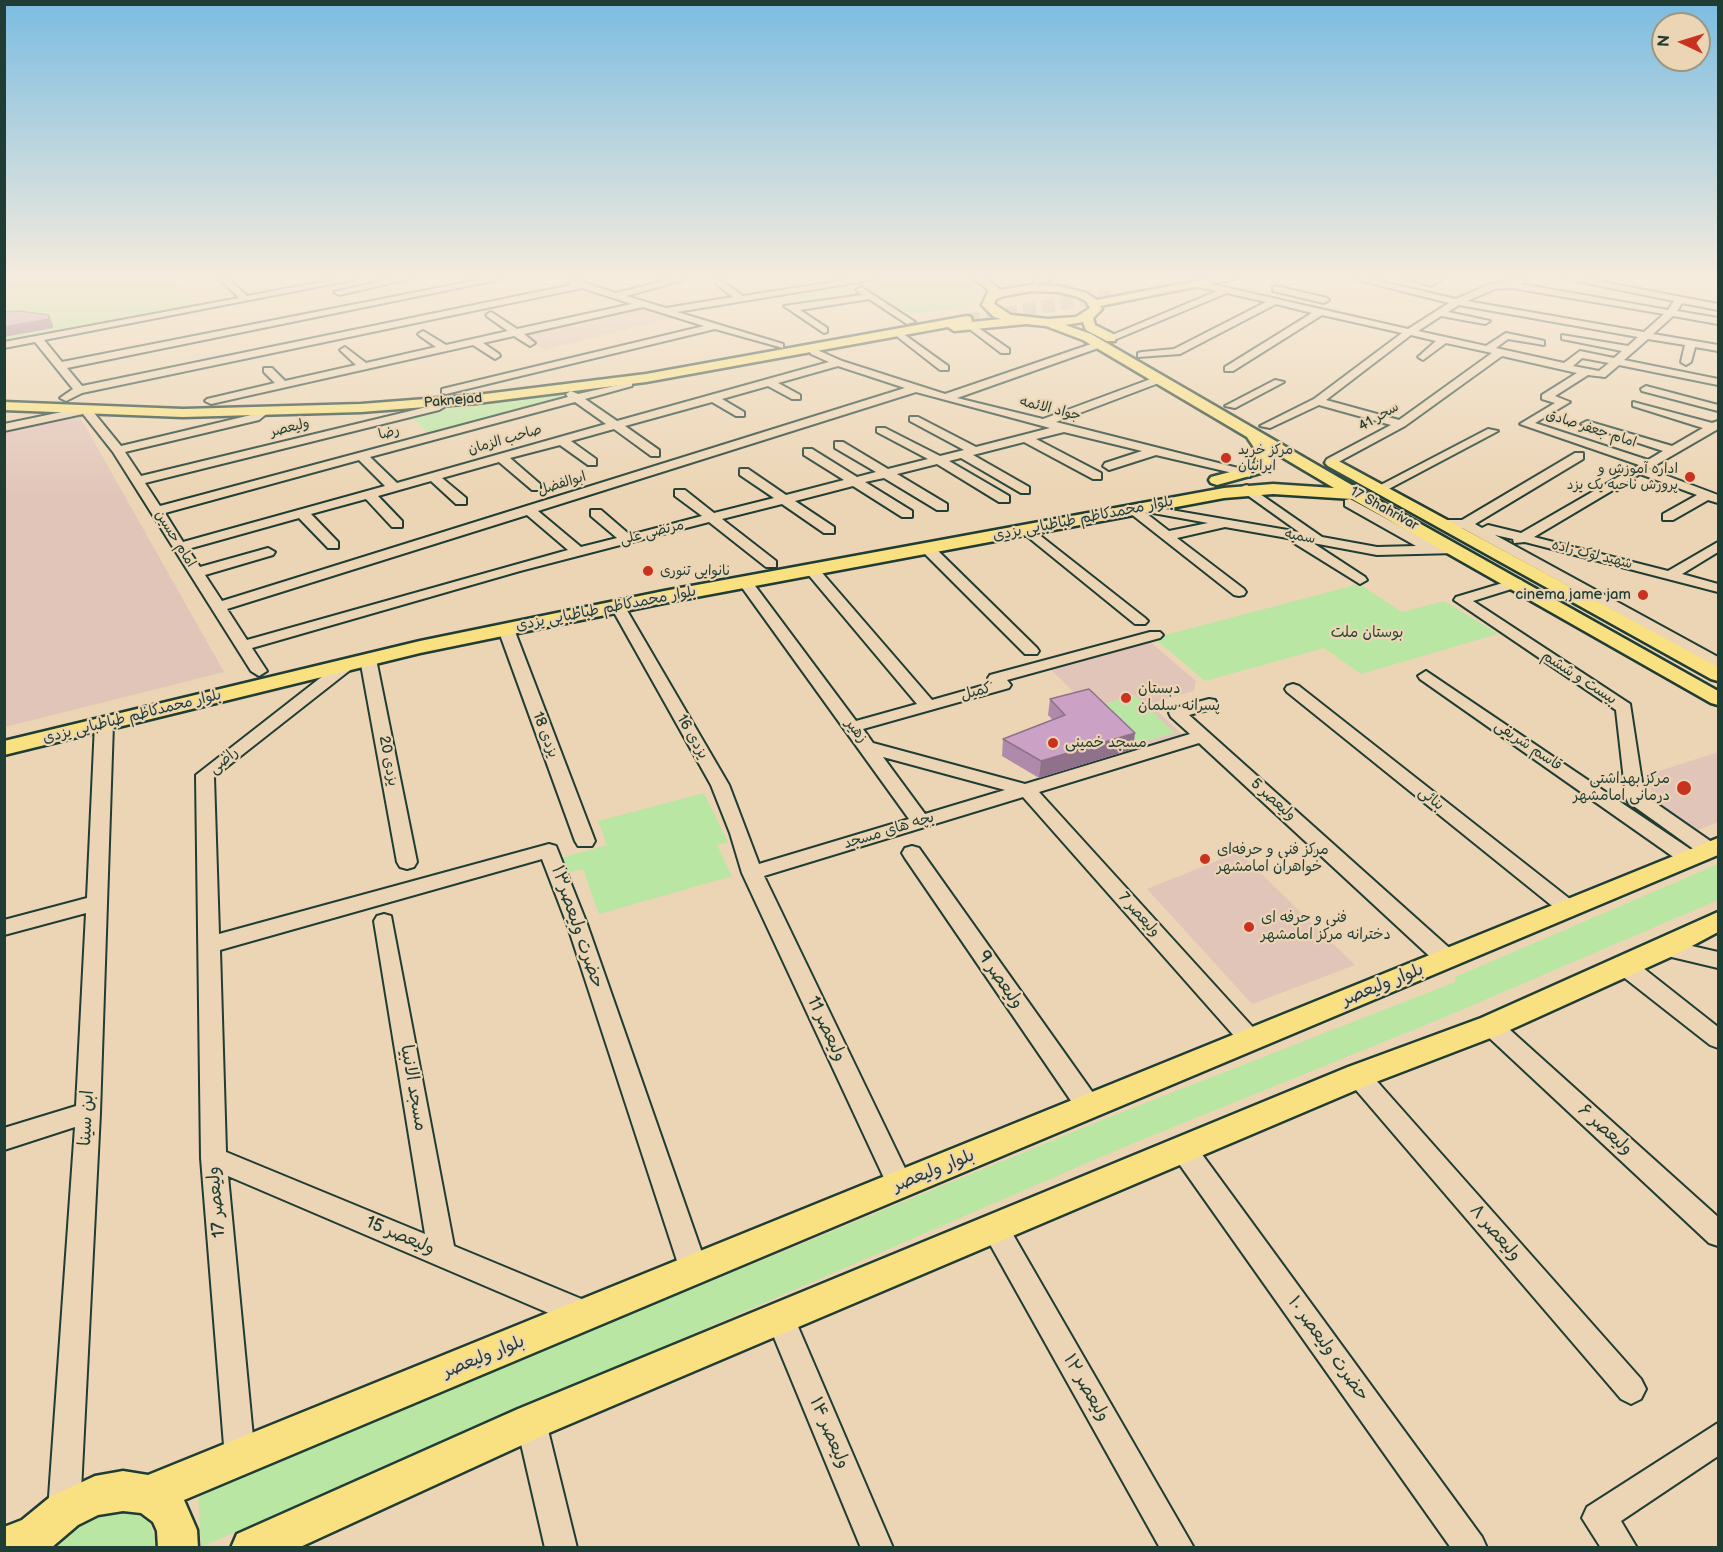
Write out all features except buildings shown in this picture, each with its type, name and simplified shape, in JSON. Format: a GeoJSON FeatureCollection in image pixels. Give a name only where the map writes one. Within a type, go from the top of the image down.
{"type":"FeatureCollection","features":[{"type":"Feature","properties":{"kind":"main road"},"geometry":{"type":"LineString","coordinates":[[4,393],[66,398],[211,401],[447,396],[744,351]]}},
{"type":"Feature","properties":{"kind":"main road","name":"Paknejad"},"geometry":{"type":"LineString","coordinates":[[4,406],[86,410],[264,411],[565,389],[794,351]]}},
{"type":"Feature","properties":{"kind":"main road"},"geometry":{"type":"LineString","coordinates":[[758,358],[818,351]]}},
{"type":"Feature","properties":{"kind":"main road","name":"17 Shahrivar"},"geometry":{"type":"LineString","coordinates":[[1120,351],[1160,379],[1331,462],[1443,524],[1500,549],[1719,675]]}},
{"type":"Feature","properties":{"kind":"main road","name":"17 Shahrivar"},"geometry":{"type":"LineString","coordinates":[[1133,351],[1231,406],[1353,498],[1456,549],[1719,699]]}},
{"type":"Feature","properties":{"kind":"main road"},"geometry":{"type":"LineString","coordinates":[[1259,429],[1264,461],[1262,474],[1297,472],[1306,478],[1307,483],[1303,490]]}},
{"type":"Feature","properties":{"kind":"main road","name":"بلوار محمدکاظم طباطبایی یزدی"},"geometry":{"type":"LineString","coordinates":[[4,733],[414,634],[661,592],[745,582],[1140,509],[1262,474]]}},
{"type":"Feature","properties":{"kind":"main road","name":"بلوار محمدکاظم طباطبایی یزدی"},"geometry":{"type":"LineString","coordinates":[[4,748],[368,659],[618,607],[661,592],[771,564],[1262,474],[1303,490],[1353,498]]}},
{"type":"Feature","properties":{"kind":"main road","name":"بلوار ولیعصر"},"geometry":{"type":"LineString","coordinates":[[148,1495],[1706,852]]}},
{"type":"Feature","properties":{"kind":"main road"},"geometry":{"type":"LineString","coordinates":[[255,1546],[531,1422],[1358,1076],[1491,1026],[1666,948],[1719,921]]}},
{"type":"Feature","properties":{"kind":"main road"},"geometry":{"type":"LineString","coordinates":[[32,1535],[95,1496],[123,1491],[148,1495],[166,1508],[177,1530],[178,1548]]}},
{"type":"Feature","properties":{"kind":"street"},"geometry":{"type":"LineString","coordinates":[[48,351],[78,390]]}},
{"type":"Feature","properties":{"kind":"street"},"geometry":{"type":"LineString","coordinates":[[60,366],[133,351]]}},
{"type":"Feature","properties":{"kind":"street"},"geometry":{"type":"LineString","coordinates":[[66,398],[78,390],[264,351]]}},
{"type":"Feature","properties":{"kind":"street"},"geometry":{"type":"LineString","coordinates":[[347,351],[363,366]]}},
{"type":"Feature","properties":{"kind":"street"},"geometry":{"type":"LineString","coordinates":[[211,401],[429,351]]}},
{"type":"Feature","properties":{"kind":"street"},"geometry":{"type":"LineString","coordinates":[[489,351],[495,356]]}},
{"type":"Feature","properties":{"kind":"street","name":"ولیعصر"},"geometry":{"type":"LineString","coordinates":[[138,481],[435,408],[447,396],[618,351]]}},
{"type":"Feature","properties":{"kind":"street"},"geometry":{"type":"LineString","coordinates":[[922,351],[944,368]]}},
{"type":"Feature","properties":{"kind":"street"},"geometry":{"type":"LineString","coordinates":[[945,398],[1076,351]]}},
{"type":"Feature","properties":{"kind":"street"},"geometry":{"type":"LineString","coordinates":[[1142,355],[1177,351]]}},
{"type":"Feature","properties":{"kind":"street"},"geometry":{"type":"LineString","coordinates":[[1229,369],[1257,351]]}},
{"type":"Feature","properties":{"kind":"street"},"geometry":{"type":"LineString","coordinates":[[1259,429],[1318,401],[1384,351]]}},
{"type":"Feature","properties":{"kind":"street"},"geometry":{"type":"LineString","coordinates":[[1423,357],[1430,351]]}},
{"type":"Feature","properties":{"kind":"street","name":"سحر 41"},"geometry":{"type":"LineString","coordinates":[[1331,462],[1401,424],[1492,351]]}},
{"type":"Feature","properties":{"kind":"street"},"geometry":{"type":"LineString","coordinates":[[1495,351],[1600,375],[1626,351]]}},
{"type":"Feature","properties":{"kind":"street"},"geometry":{"type":"LineString","coordinates":[[1686,362],[1689,351]]}},
{"type":"Feature","properties":{"kind":"street","name":"جواد الائمه"},"geometry":{"type":"LineString","coordinates":[[815,352],[838,363],[945,398],[1156,451],[1262,474]]}},
{"type":"Feature","properties":{"kind":"street"},"geometry":{"type":"LineString","coordinates":[[1566,367],[1580,354],[1719,382]]}},
{"type":"Feature","properties":{"kind":"street"},"geometry":{"type":"LineString","coordinates":[[391,360],[407,371]]}},
{"type":"Feature","properties":{"kind":"street","name":"صاحب الزمان"},"geometry":{"type":"LineString","coordinates":[[180,547],[838,363]]}},
{"type":"Feature","properties":{"kind":"street"},"geometry":{"type":"LineString","coordinates":[[268,370],[282,384]]}},
{"type":"Feature","properties":{"kind":"street","name":"امام جعفر صادق"},"geometry":{"type":"LineString","coordinates":[[1586,372],[1545,397],[1564,402],[1526,424],[1645,467]]}},
{"type":"Feature","properties":{"kind":"street"},"geometry":{"type":"LineString","coordinates":[[853,379],[870,374]]}},
{"type":"Feature","properties":{"kind":"street"},"geometry":{"type":"LineString","coordinates":[[1044,423],[1160,379]]}},
{"type":"Feature","properties":{"kind":"street"},"geometry":{"type":"LineString","coordinates":[[768,382],[796,397]]}},
{"type":"Feature","properties":{"kind":"street"},"geometry":{"type":"LineString","coordinates":[[1231,406],[1279,382]]}},
{"type":"Feature","properties":{"kind":"street","name":"رضا"},"geometry":{"type":"LineString","coordinates":[[157,511],[628,384]]}},
{"type":"Feature","properties":{"kind":"street"},"geometry":{"type":"LineString","coordinates":[[565,389],[655,453]]}},
{"type":"Feature","properties":{"kind":"street","name":"ابوالفضل"},"geometry":{"type":"LineString","coordinates":[[218,607],[914,389]]}},
{"type":"Feature","properties":{"kind":"street"},"geometry":{"type":"LineString","coordinates":[[1646,389],[1719,408]]}},
{"type":"Feature","properties":{"kind":"street"},"geometry":{"type":"LineString","coordinates":[[712,398],[740,414]]}},
{"type":"Feature","properties":{"kind":"street"},"geometry":{"type":"LineString","coordinates":[[1318,401],[1401,424]]}},
{"type":"Feature","properties":{"kind":"street"},"geometry":{"type":"LineString","coordinates":[[1637,404],[1714,428]]}},
{"type":"Feature","properties":{"kind":"street"},"geometry":{"type":"LineString","coordinates":[[4,426],[45,414],[48,408]]}},
{"type":"Feature","properties":{"kind":"street"},"geometry":{"type":"LineString","coordinates":[[4,426],[86,410]]}},
{"type":"Feature","properties":{"kind":"street","name":"امام حسین"},"geometry":{"type":"LineString","coordinates":[[86,410],[118,450],[259,671]]}},
{"type":"Feature","properties":{"kind":"street"},"geometry":{"type":"LineString","coordinates":[[118,450],[255,418],[264,411]]}},
{"type":"Feature","properties":{"kind":"street"},"geometry":{"type":"LineString","coordinates":[[914,419],[969,452],[1025,490]]}},
{"type":"Feature","properties":{"kind":"street"},"geometry":{"type":"LineString","coordinates":[[1587,424],[1673,450]]}},
{"type":"Feature","properties":{"kind":"street","name":"مرتضی علی"},"geometry":{"type":"LineString","coordinates":[[243,646],[627,539],[1064,428]]}},
{"type":"Feature","properties":{"kind":"street"},"geometry":{"type":"LineString","coordinates":[[1500,549],[1714,428]]}},
{"type":"Feature","properties":{"kind":"street"},"geometry":{"type":"LineString","coordinates":[[881,430],[939,460],[1004,499]]}},
{"type":"Feature","properties":{"kind":"street"},"geometry":{"type":"LineString","coordinates":[[1379,489],[1492,431]]}},
{"type":"Feature","properties":{"kind":"street"},"geometry":{"type":"LineString","coordinates":[[1026,438],[1097,476]]}},
{"type":"Feature","properties":{"kind":"street"},"geometry":{"type":"LineString","coordinates":[[561,440],[592,462]]}},
{"type":"Feature","properties":{"kind":"street"},"geometry":{"type":"LineString","coordinates":[[839,445],[942,507]]}},
{"type":"Feature","properties":{"kind":"street"},"geometry":{"type":"LineString","coordinates":[[1109,466],[1156,451]]}},
{"type":"Feature","properties":{"kind":"street"},"geometry":{"type":"LineString","coordinates":[[808,452],[858,481],[907,514]]}},
{"type":"Feature","properties":{"kind":"street"},"geometry":{"type":"LineString","coordinates":[[362,456],[394,487]]}},
{"type":"Feature","properties":{"kind":"street"},"geometry":{"type":"LineString","coordinates":[[1579,456],[1465,524],[1500,549],[1719,663]]}},
{"type":"Feature","properties":{"kind":"street"},"geometry":{"type":"LineString","coordinates":[[501,457],[536,487]]}},
{"type":"Feature","properties":{"kind":"street"},"geometry":{"type":"LineString","coordinates":[[1645,467],[1713,497]]}},
{"type":"Feature","properties":{"kind":"street"},"geometry":{"type":"LineString","coordinates":[[744,472],[829,530]]}},
{"type":"Feature","properties":{"kind":"street"},"geometry":{"type":"LineString","coordinates":[[1262,474],[1320,541]]}},
{"type":"Feature","properties":{"kind":"street"},"geometry":{"type":"LineString","coordinates":[[433,476],[460,501]]}},
{"type":"Feature","properties":{"kind":"street"},"geometry":{"type":"LineString","coordinates":[[680,492],[771,564]]}},
{"type":"Feature","properties":{"kind":"street"},"geometry":{"type":"LineString","coordinates":[[369,494],[397,524]]}},
{"type":"Feature","properties":{"kind":"street"},"geometry":{"type":"LineString","coordinates":[[1668,517],[1713,497]]}},
{"type":"Feature","properties":{"kind":"street"},"geometry":{"type":"LineString","coordinates":[[1353,498],[1432,550]]}},
{"type":"Feature","properties":{"kind":"street"},"geometry":{"type":"LineString","coordinates":[[1140,509],[1166,536],[1239,592]]}},
{"type":"Feature","properties":{"kind":"street","name":"سمیه"},"geometry":{"type":"LineString","coordinates":[[1140,509],[1377,551],[1456,549]]}},
{"type":"Feature","properties":{"kind":"street"},"geometry":{"type":"LineString","coordinates":[[529,510],[579,552]]}},
{"type":"Feature","properties":{"kind":"street"},"geometry":{"type":"LineString","coordinates":[[302,513],[333,545]]}},
{"type":"Feature","properties":{"kind":"street"},"geometry":{"type":"LineString","coordinates":[[596,513],[627,539]]}},
{"type":"Feature","properties":{"kind":"street"},"geometry":{"type":"LineString","coordinates":[[1166,536],[1226,524]]}},
{"type":"Feature","properties":{"kind":"street","name":"شهید لوک زاده"},"geometry":{"type":"LineString","coordinates":[[1443,524],[1465,524],[1524,537],[1719,588]]}},
{"type":"Feature","properties":{"kind":"street"},"geometry":{"type":"LineString","coordinates":[[1028,530],[1140,621]]}},
{"type":"Feature","properties":{"kind":"street"},"geometry":{"type":"LineString","coordinates":[[1292,536],[1360,580]]}},
{"type":"Feature","properties":{"kind":"street"},"geometry":{"type":"LineString","coordinates":[[1671,575],[1719,546]]}},
{"type":"Feature","properties":{"kind":"street"},"geometry":{"type":"LineString","coordinates":[[927,548],[1031,651]]}},
{"type":"Feature","properties":{"kind":"street"},"geometry":{"type":"LineString","coordinates":[[196,573],[268,552]]}},
{"type":"Feature","properties":{"kind":"street"},"geometry":{"type":"LineString","coordinates":[[812,570],[928,706]]}},
{"type":"Feature","properties":{"kind":"street","name":"زهیر"},"geometry":{"type":"LineString","coordinates":[[745,582],[867,747],[1027,790]]}},
{"type":"Feature","properties":{"kind":"street","name":"بیست و ششم"},"geometry":{"type":"LineString","coordinates":[[1516,583],[1461,600],[1624,708],[1635,798]]}},
{"type":"Feature","properties":{"kind":"street","name":"یزدی 16"},"geometry":{"type":"LineString","coordinates":[[618,607],[720,785],[741,833],[752,873]]}},
{"type":"Feature","properties":{"kind":"street","name":"یزدی 18"},"geometry":{"type":"LineString","coordinates":[[506,629],[585,841]]}},
{"type":"Feature","properties":{"kind":"street","name":"کمیل"},"geometry":{"type":"LineString","coordinates":[[852,727],[1003,685],[996,678],[1155,635]]}},
{"type":"Feature","properties":{"kind":"street","name":"یزدی 20"},"geometry":{"type":"LineString","coordinates":[[368,659],[407,862]]}},
{"type":"Feature","properties":{"kind":"street","name":"راضی"},"geometry":{"type":"LineString","coordinates":[[209,945],[205,775],[348,664]]}},
{"type":"Feature","properties":{"kind":"street","name":"قاسم شریفی"},"geometry":{"type":"LineString","coordinates":[[1426,676],[1612,804],[1706,852]]}},
{"type":"Feature","properties":{"kind":"street","name":"بنائی"},"geometry":{"type":"LineString","coordinates":[[1293,689],[1569,908]]}},
{"type":"Feature","properties":{"kind":"street","name":"ولیعصر 5"},"geometry":{"type":"LineString","coordinates":[[1209,704],[1177,713],[1447,959]]}},
{"type":"Feature","properties":{"kind":"street","name":"ابن سینا"},"geometry":{"type":"LineString","coordinates":[[32,1535],[88,1113],[104,724]]}},
{"type":"Feature","properties":{"kind":"street","name":"بچه های مسجد"},"geometry":{"type":"LineString","coordinates":[[752,873],[1203,736]]}},
{"type":"Feature","properties":{"kind":"street"},"geometry":{"type":"LineString","coordinates":[[867,747],[920,821]]}},
{"type":"Feature","properties":{"kind":"street","name":"ولیعصر 7"},"geometry":{"type":"LineString","coordinates":[[1027,790],[1251,1040]]}},
{"type":"Feature","properties":{"kind":"street"},"geometry":{"type":"LineString","coordinates":[[1612,804],[1635,798],[1706,852]]}},
{"type":"Feature","properties":{"kind":"street","name":"حضرت ولیعصر۱۳"},"geometry":{"type":"LineString","coordinates":[[209,945],[549,851],[577,924],[694,1270]]}},
{"type":"Feature","properties":{"kind":"street","name":"ولیعصر 9"},"geometry":{"type":"LineString","coordinates":[[912,853],[1089,1107]]}},
{"type":"Feature","properties":{"kind":"street","name":"ولیعصر 11"},"geometry":{"type":"LineString","coordinates":[[752,873],[900,1185]]}},
{"type":"Feature","properties":{"kind":"street"},"geometry":{"type":"LineString","coordinates":[[4,927],[96,903]]}},
{"type":"Feature","properties":{"kind":"street","name":"مسجد الانبیا"},"geometry":{"type":"LineString","coordinates":[[384,921],[442,1254]]}},
{"type":"Feature","properties":{"kind":"street","name":"ولیعصر 17"},"geometry":{"type":"LineString","coordinates":[[209,945],[214,1158],[240,1458]]}},
{"type":"Feature","properties":{"kind":"street"},"geometry":{"type":"LineString","coordinates":[[1666,948],[1719,960]]}},
{"type":"Feature","properties":{"kind":"street"},"geometry":{"type":"LineString","coordinates":[[1625,966],[1719,1039]]}},
{"type":"Feature","properties":{"kind":"street","name":"ولیعصر ۶"},"geometry":{"type":"LineString","coordinates":[[1491,1026],[1719,1234]]}},
{"type":"Feature","properties":{"kind":"street","name":"ولیعصر ۸"},"geometry":{"type":"LineString","coordinates":[[1358,1076],[1631,1389]]}},
{"type":"Feature","properties":{"kind":"street"},"geometry":{"type":"LineString","coordinates":[[4,1139],[88,1113]]}},
{"type":"Feature","properties":{"kind":"street","name":"حضرت ولیعصر ۱۰"},"geometry":{"type":"LineString","coordinates":[[1184,1150],[1472,1548]]}},
{"type":"Feature","properties":{"kind":"street","name":"ولیعصر 15"},"geometry":{"type":"LineString","coordinates":[[214,1158],[586,1315]]}},
{"type":"Feature","properties":{"kind":"street","name":"ولیعصر ۱۲"},"geometry":{"type":"LineString","coordinates":[[995,1228],[1178,1548]]}},
{"type":"Feature","properties":{"kind":"street","name":"ولیعصر ۱۴"},"geometry":{"type":"LineString","coordinates":[[780,1318],[877,1548]]}},
{"type":"Feature","properties":{"kind":"street"},"geometry":{"type":"LineString","coordinates":[[531,1422],[561,1548]]}},
{"type":"Feature","properties":{"kind":"street"},"geometry":{"type":"LineString","coordinates":[[1621,1548],[1598,1518],[1719,1438]]}},
{"type":"Feature","properties":{"kind":"shaded area"},"geometry":{"type":"Polygon","coordinates":[[[79,415],[224,672],[5,727],[5,432],[79,415]]]}},
{"type":"Feature","properties":{"kind":"shaded area","name":"دبستان پسرانه سلمان"},"geometry":{"type":"Polygon","coordinates":[[[1149,641],[1196,681],[1194,691],[1150,704],[1186,738],[1135,751],[1049,668],[1149,641]]]}},
{"type":"Feature","properties":{"kind":"shaded area","name":"مرکز بهداشتی درمانی امامشهر"},"geometry":{"type":"Polygon","coordinates":[[[1718,752],[1718,822],[1696,831],[1654,802],[1647,775],[1718,752]]]}},
{"type":"Feature","properties":{"kind":"shaded area","name":"فنی و حرفه ای دخترانه مرکز امامشهر"},"geometry":{"type":"Polygon","coordinates":[[[1239,852],[1355,965],[1252,1004],[1147,889],[1239,852]]]}},
{"type":"Feature","properties":{"kind":"green space"},"geometry":{"type":"Polygon","coordinates":[[[567,395],[571,398],[431,435],[409,416],[448,406],[567,395]]]}},
{"type":"Feature","properties":{"kind":"green space","name":"بوستان ملت"},"geometry":{"type":"Polygon","coordinates":[[[1359,584],[1402,612],[1444,601],[1498,634],[1361,674],[1324,648],[1205,681],[1154,638],[1359,584]]]}},
{"type":"Feature","properties":{"kind":"green space"},"geometry":{"type":"Polygon","coordinates":[[[1135,695],[1175,733],[1137,744],[1097,706],[1135,695]]]}},
{"type":"Feature","properties":{"kind":"green space"},"geometry":{"type":"Polygon","coordinates":[[[704,793],[728,842],[717,845],[732,876],[599,914],[583,869],[559,875],[554,860],[607,845],[598,821],[704,793]]]}},
{"type":"Feature","properties":{"kind":"green space"},"geometry":{"type":"Polygon","coordinates":[[[1718,864],[1718,900],[1445,1017],[1117,1150],[201,1547],[198,1492],[1112,1116],[1455,982],[1455,977],[1718,864]]]}},
{"type":"Feature","properties":{"kind":"green space"},"geometry":{"type":"Polygon","coordinates":[[[119,1506],[148,1517],[158,1548],[37,1548],[63,1524],[119,1506]]]}},
{"type":"Feature","properties":{"kind":"place","name":"مرکز خرید ایرانیان"},"geometry":{"type":"Point","coordinates":[1226,458]}},
{"type":"Feature","properties":{"kind":"place","name":"اداره آموزش و پرورش ناحیه یک یزد"},"geometry":{"type":"Point","coordinates":[1690,477]}},
{"type":"Feature","properties":{"kind":"place","name":"نانوایی تنوری"},"geometry":{"type":"Point","coordinates":[648,571]}},
{"type":"Feature","properties":{"kind":"place","name":"cinema jame jam"},"geometry":{"type":"Point","coordinates":[1643,595]}},
{"type":"Feature","properties":{"kind":"place","name":"دبستان پسرانه سلمان"},"geometry":{"type":"Point","coordinates":[1126,698]}},
{"type":"Feature","properties":{"kind":"place","name":"مسجد خمینی"},"geometry":{"type":"Point","coordinates":[1053,743]}},
{"type":"Feature","properties":{"kind":"place","name":"مرکز بهداشتی درمانی امامشهر"},"geometry":{"type":"Point","coordinates":[1684,788]}},
{"type":"Feature","properties":{"kind":"place","name":"مرکز فنی و حرفه‌ای خواهران امامشهر"},"geometry":{"type":"Point","coordinates":[1205,859]}},
{"type":"Feature","properties":{"kind":"place","name":"فنی و حرفه ای دخترانه مرکز امامشهر"},"geometry":{"type":"Point","coordinates":[1249,927]}}]}
